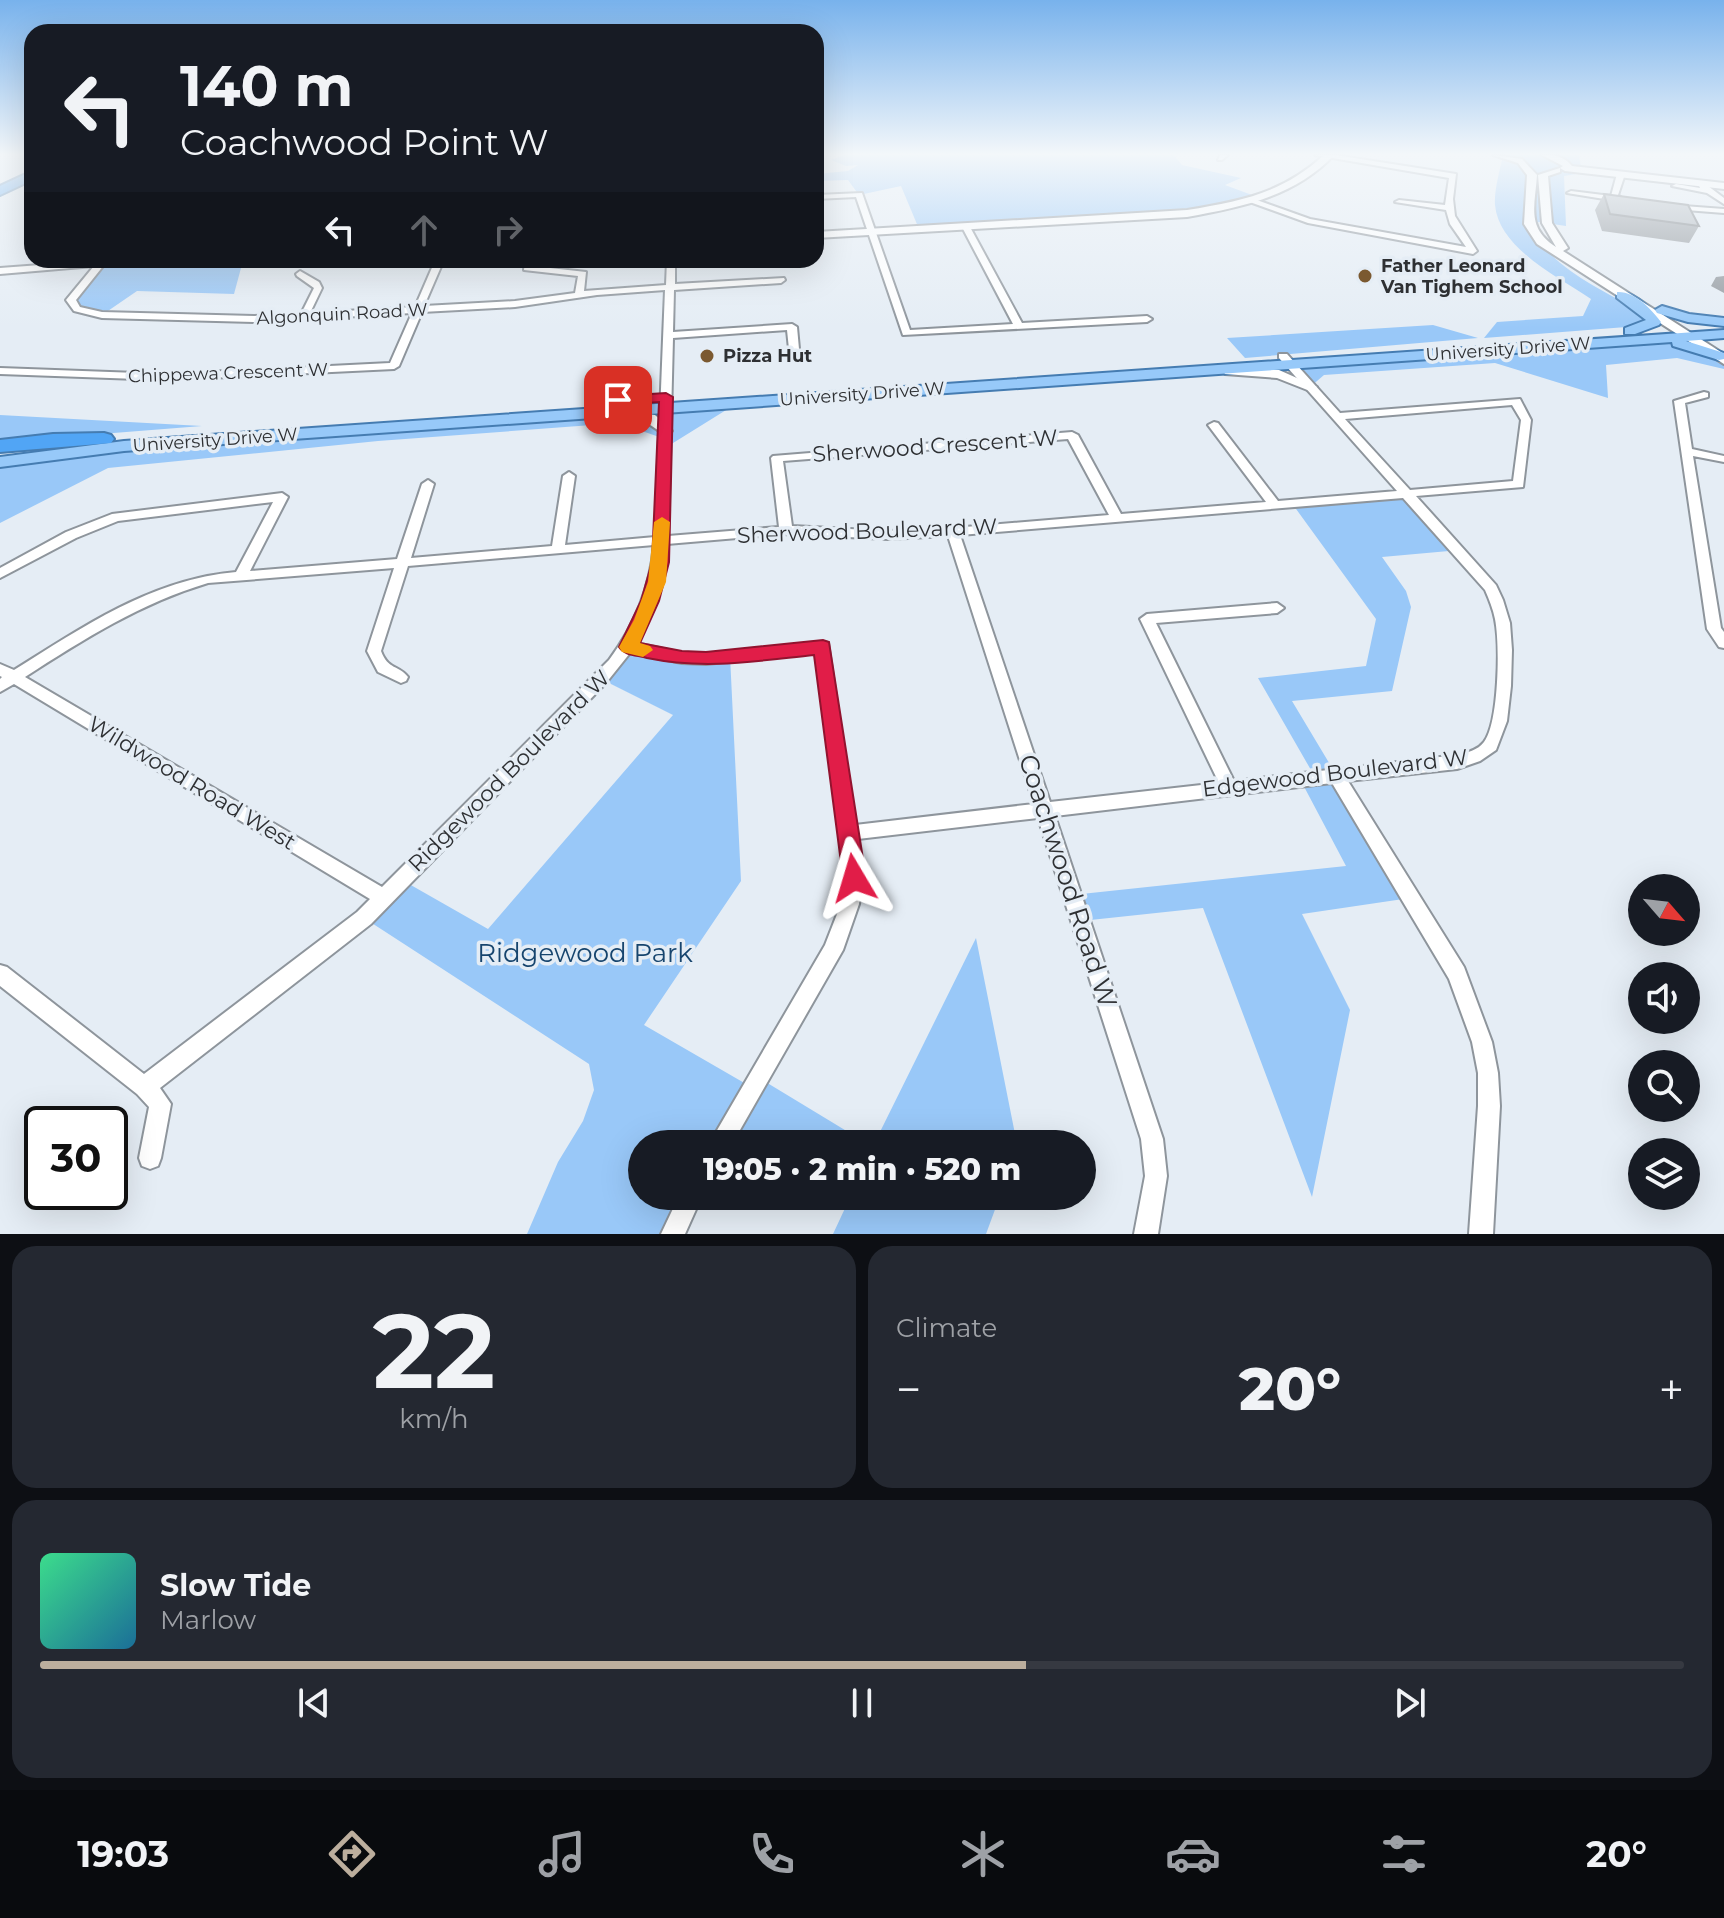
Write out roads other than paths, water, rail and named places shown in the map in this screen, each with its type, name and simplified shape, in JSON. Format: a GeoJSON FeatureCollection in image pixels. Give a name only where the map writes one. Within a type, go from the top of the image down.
{"type":"FeatureCollection","features":[{"type":"Feature","properties":{"kind":"highway"},"geometry":{"type":"LineString","coordinates":[[0,446],[104,439]]}},
{"type":"Feature","properties":{"kind":"main road"},"geometry":{"type":"LineString","coordinates":[[824,235],[1146,218],[1179,213]]}},
{"type":"Feature","properties":{"kind":"main road"},"geometry":{"type":"LineString","coordinates":[[1528,213],[1536,236],[1565,260],[1689,332]]}},
{"type":"Feature","properties":{"kind":"main road"},"geometry":{"type":"LineString","coordinates":[[1546,213],[1548,232],[1567,251],[1662,310],[1722,355]]}},
{"type":"Feature","properties":{"kind":"main road"},"geometry":{"type":"LineString","coordinates":[[1622,295],[1644,310],[1654,322],[1624,336]]}},
{"type":"Feature","properties":{"kind":"main road"},"geometry":{"type":"LineString","coordinates":[[1662,310],[1724,324]]}},
{"type":"Feature","properties":{"kind":"main road","name":"University Drive W"},"geometry":{"type":"LineString","coordinates":[[1689,332],[1724,324]]}},
{"type":"Feature","properties":{"kind":"main road","name":"University Drive W"},"geometry":{"type":"LineString","coordinates":[[0,452],[104,439],[1624,336],[1689,332],[1724,334]]}},
{"type":"Feature","properties":{"kind":"main road"},"geometry":{"type":"LineString","coordinates":[[1624,336],[1686,344],[1722,355]]}},
{"type":"Feature","properties":{"kind":"main road","name":"University Drive W"},"geometry":{"type":"LineString","coordinates":[[0,462],[124,446],[587,413],[666,402],[1215,370],[1286,360]]}},
{"type":"Feature","properties":{"kind":"main road"},"geometry":{"type":"LineString","coordinates":[[1215,370],[1279,374],[1310,387]]}},
{"type":"Feature","properties":{"kind":"main road"},"geometry":{"type":"LineString","coordinates":[[587,413],[643,416],[656,421],[665,431]]}},
{"type":"Feature","properties":{"kind":"street"},"geometry":{"type":"LineString","coordinates":[[865,213],[906,333],[1147,319]]}},
{"type":"Feature","properties":{"kind":"street"},"geometry":{"type":"LineString","coordinates":[[1284,213],[1308,221],[1473,251],[1449,213]]}},
{"type":"Feature","properties":{"kind":"street"},"geometry":{"type":"LineString","coordinates":[[966,227],[1019,326]]}},
{"type":"Feature","properties":{"kind":"street"},"geometry":{"type":"LineString","coordinates":[[0,271],[34,268]]}},
{"type":"Feature","properties":{"kind":"street","name":"Algonquin Road W"},"geometry":{"type":"LineString","coordinates":[[98,268],[71,300],[77,309],[96,314],[197,319],[513,304],[579,294],[781,280]]}},
{"type":"Feature","properties":{"kind":"street"},"geometry":{"type":"LineString","coordinates":[[421,310],[437,268]]}},
{"type":"Feature","properties":{"kind":"street"},"geometry":{"type":"LineString","coordinates":[[527,268],[583,274],[579,294]]}},
{"type":"Feature","properties":{"kind":"street","name":"Ridgewood Boulevard W"},"geometry":{"type":"LineString","coordinates":[[144,1087],[364,918],[601,679],[628,647],[643,620],[657,582],[671,268]]}},
{"type":"Feature","properties":{"kind":"street"},"geometry":{"type":"LineString","coordinates":[[300,274],[318,288],[304,316]]}},
{"type":"Feature","properties":{"kind":"street","name":"Chippewa Crescent W"},"geometry":{"type":"LineString","coordinates":[[0,371],[165,377],[394,366],[421,310]]}},
{"type":"Feature","properties":{"kind":"street"},"geometry":{"type":"LineString","coordinates":[[669,335],[792,327],[794,349]]}},
{"type":"Feature","properties":{"kind":"street","name":"Edgewood Boulevard W"},"geometry":{"type":"LineString","coordinates":[[848,833],[1457,762],[1475,757],[1489,747],[1497,732],[1504,641],[1499,606],[1478,570],[1286,360]]}},
{"type":"Feature","properties":{"kind":"street"},"geometry":{"type":"LineString","coordinates":[[1704,395],[1679,401],[1714,629],[1724,643]]}},
{"type":"Feature","properties":{"kind":"street","name":"Sherwood Boulevard W"},"geometry":{"type":"LineString","coordinates":[[5,677],[153,595],[208,579],[786,530],[888,535],[953,532],[1519,484],[1526,420],[1516,401],[1340,416]]}},
{"type":"Feature","properties":{"kind":"street"},"geometry":{"type":"LineString","coordinates":[[1214,425],[1273,503]]}},
{"type":"Feature","properties":{"kind":"street","name":"Sherwood Crescent W"},"geometry":{"type":"LineString","coordinates":[[786,530],[777,458],[1072,435],[1116,516]]}},
{"type":"Feature","properties":{"kind":"street"},"geometry":{"type":"LineString","coordinates":[[1687,451],[1724,459]]}},
{"type":"Feature","properties":{"kind":"street"},"geometry":{"type":"LineString","coordinates":[[558,550],[569,476]]}},
{"type":"Feature","properties":{"kind":"street"},"geometry":{"type":"LineString","coordinates":[[401,677],[378,665],[374,651],[405,563],[428,484]]}},
{"type":"Feature","properties":{"kind":"street"},"geometry":{"type":"LineString","coordinates":[[0,574],[71,535],[116,517],[282,497],[241,575]]}},
{"type":"Feature","properties":{"kind":"street","name":"Coachwood Road W"},"geometry":{"type":"LineString","coordinates":[[953,532],[1152,1139],[1156,1176],[1146,1234]]}},
{"type":"Feature","properties":{"kind":"street"},"geometry":{"type":"LineString","coordinates":[[1229,787],[1147,619],[1277,608]]}},
{"type":"Feature","properties":{"kind":"street"},"geometry":{"type":"LineString","coordinates":[[628,647],[682,658],[706,659],[823,647],[854,878],[843,927],[728,1130]]}},
{"type":"Feature","properties":{"kind":"street","name":"Wildwood Road West"},"geometry":{"type":"LineString","coordinates":[[5,677],[384,898]]}},
{"type":"Feature","properties":{"kind":"street"},"geometry":{"type":"LineString","coordinates":[[1337,777],[1457,974],[1482,1042],[1488,1073],[1489,1106],[1481,1234]]}},
{"type":"Feature","properties":{"kind":"street"},"geometry":{"type":"LineString","coordinates":[[0,974],[144,1087],[160,1104],[150,1158]]}},
{"type":"Feature","properties":{"kind":"street"},"geometry":{"type":"LineString","coordinates":[[673,1234],[684,1210]]}},
{"type":"Feature","properties":{"kind":"place","name":"Father Leonard Van Tighem School"},"geometry":{"type":"Point","coordinates":[1365,276]}},
{"type":"Feature","properties":{"kind":"place","name":"Pizza Hut"},"geometry":{"type":"Point","coordinates":[707,356]}},
{"type":"Feature","properties":{"kind":"park label","name":"Ridgewood Park"},"geometry":{"type":"Point","coordinates":[585,953]}}]}
